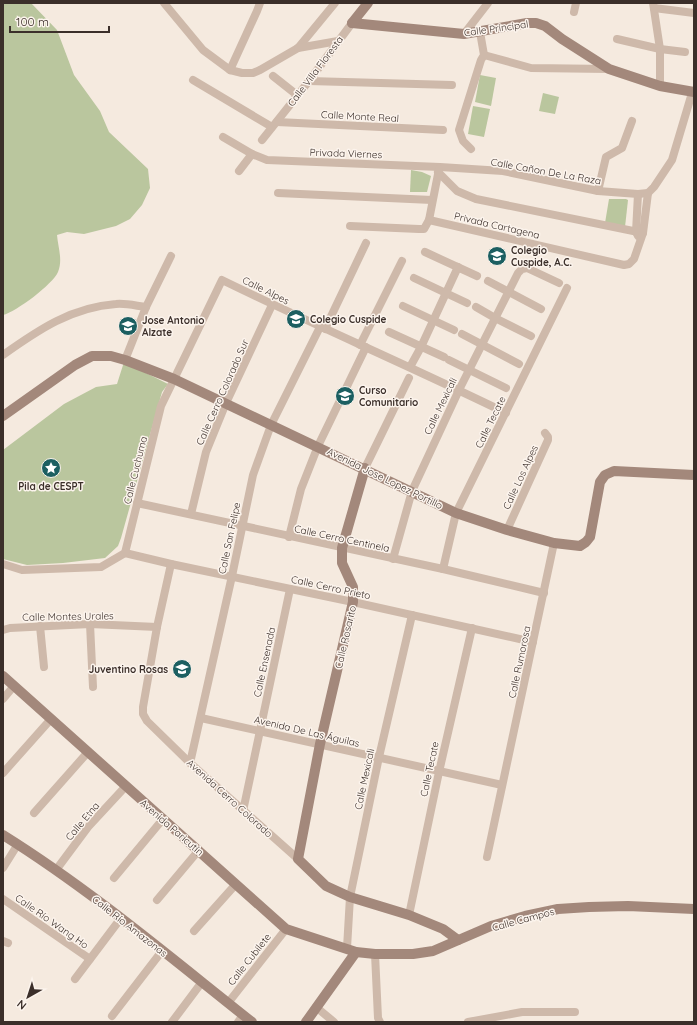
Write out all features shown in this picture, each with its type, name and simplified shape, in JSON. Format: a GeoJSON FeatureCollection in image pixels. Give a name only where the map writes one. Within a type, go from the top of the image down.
{"type":"FeatureCollection","features":[{"type":"Feature","properties":{"kind":"street"},"geometry":{"type":"LineString","coordinates":[[164,3],[207,54],[230,70],[242,73],[253,73],[260,70],[298,48],[338,41]]}},
{"type":"Feature","properties":{"kind":"street"},"geometry":{"type":"LineString","coordinates":[[230,70],[260,3]]}},
{"type":"Feature","properties":{"kind":"street"},"geometry":{"type":"LineString","coordinates":[[298,48],[335,3]]}},
{"type":"Feature","properties":{"kind":"street","name":"Calle Villa Floresta"},"geometry":{"type":"LineString","coordinates":[[262,140],[368,3]]}},
{"type":"Feature","properties":{"kind":"street"},"geometry":{"type":"LineString","coordinates":[[464,34],[488,3]]}},
{"type":"Feature","properties":{"kind":"street"},"geometry":{"type":"LineString","coordinates":[[574,12],[576,3]]}},
{"type":"Feature","properties":{"kind":"street"},"geometry":{"type":"LineString","coordinates":[[660,86],[660,49],[654,6],[694,13]]}},
{"type":"Feature","properties":{"kind":"street","name":"Calle Principal"},"geometry":{"type":"LineString","coordinates":[[352,23],[464,34],[527,23],[536,23],[545,26],[562,39],[609,69],[660,86],[693,92]]}},
{"type":"Feature","properties":{"kind":"street"},"geometry":{"type":"LineString","coordinates":[[471,149],[462,141],[459,130],[481,60],[484,55],[480,32]]}},
{"type":"Feature","properties":{"kind":"street"},"geometry":{"type":"LineString","coordinates":[[617,39],[660,49],[685,52]]}},
{"type":"Feature","properties":{"kind":"street"},"geometry":{"type":"LineString","coordinates":[[484,55],[531,68],[609,69]]}},
{"type":"Feature","properties":{"kind":"street"},"geometry":{"type":"LineString","coordinates":[[273,76],[297,95]]}},
{"type":"Feature","properties":{"kind":"street"},"geometry":{"type":"LineString","coordinates":[[192,80],[274,124]]}},
{"type":"Feature","properties":{"kind":"street"},"geometry":{"type":"LineString","coordinates":[[309,80],[452,85]]}},
{"type":"Feature","properties":{"kind":"street"},"geometry":{"type":"LineString","coordinates":[[648,193],[654,187],[672,160],[693,92]]}},
{"type":"Feature","properties":{"kind":"street"},"geometry":{"type":"LineString","coordinates":[[598,191],[606,158],[622,148],[632,121]]}},
{"type":"Feature","properties":{"kind":"street","name":"Calle Monte Real"},"geometry":{"type":"LineString","coordinates":[[274,124],[443,130]]}},
{"type":"Feature","properties":{"kind":"street","name":"Privada Viernes"},"geometry":{"type":"LineString","coordinates":[[223,137],[252,154],[267,160],[439,170]]}},
{"type":"Feature","properties":{"kind":"street"},"geometry":{"type":"LineString","coordinates":[[239,171],[252,154]]}},
{"type":"Feature","properties":{"kind":"street"},"geometry":{"type":"LineString","coordinates":[[350,226],[419,230],[424,229],[429,220],[439,170]]}},
{"type":"Feature","properties":{"kind":"street"},"geometry":{"type":"LineString","coordinates":[[439,170],[457,191],[476,199],[639,235]]}},
{"type":"Feature","properties":{"kind":"street","name":"Calle Cañon De La Raza"},"geometry":{"type":"LineString","coordinates":[[439,170],[502,171],[598,191],[638,194],[648,193]]}},
{"type":"Feature","properties":{"kind":"street"},"geometry":{"type":"LineString","coordinates":[[278,193],[432,200]]}},
{"type":"Feature","properties":{"kind":"street","name":"Privada Cartagena"},"geometry":{"type":"LineString","coordinates":[[429,220],[624,265],[629,264],[634,259],[648,193]]}},
{"type":"Feature","properties":{"kind":"street","name":"Privada Cartagena"},"geometry":{"type":"LineString","coordinates":[[638,194],[639,235]]}},
{"type":"Feature","properties":{"kind":"street","name":"Calle San Felipe"},"geometry":{"type":"LineString","coordinates":[[190,763],[253,475],[271,425],[366,243]]}},
{"type":"Feature","properties":{"kind":"street"},"geometry":{"type":"LineString","coordinates":[[425,252],[477,276]]}},
{"type":"Feature","properties":{"kind":"street"},"geometry":{"type":"LineString","coordinates":[[125,360],[146,307],[171,256]]}},
{"type":"Feature","properties":{"kind":"street"},"geometry":{"type":"LineString","coordinates":[[289,537],[301,489],[318,446],[402,260]]}},
{"type":"Feature","properties":{"kind":"street"},"geometry":{"type":"LineString","coordinates":[[410,367],[458,268]]}},
{"type":"Feature","properties":{"kind":"street","name":"Calle Mexicali"},"geometry":{"type":"LineString","coordinates":[[393,559],[412,491],[459,390],[508,292],[522,269],[527,268],[558,283]]}},
{"type":"Feature","properties":{"kind":"street"},"geometry":{"type":"LineString","coordinates":[[414,278],[445,294],[467,303]]}},
{"type":"Feature","properties":{"kind":"street","name":"Calle Alpes"},"geometry":{"type":"LineString","coordinates":[[222,280],[272,305],[459,390],[506,414]]}},
{"type":"Feature","properties":{"kind":"street","name":"Calle Cuchuma"},"geometry":{"type":"LineString","coordinates":[[125,553],[161,406],[222,280]]}},
{"type":"Feature","properties":{"kind":"street"},"geometry":{"type":"LineString","coordinates":[[488,281],[541,309]]}},
{"type":"Feature","properties":{"kind":"street","name":"Calle Tecate"},"geometry":{"type":"LineString","coordinates":[[442,569],[456,513],[567,288]]}},
{"type":"Feature","properties":{"kind":"street"},"geometry":{"type":"LineString","coordinates":[[3,354],[61,318],[89,307],[117,304],[146,307]]}},
{"type":"Feature","properties":{"kind":"street","name":"Calle Cerro Colorado Sur"},"geometry":{"type":"LineString","coordinates":[[191,514],[206,452],[226,403],[272,305]]}},
{"type":"Feature","properties":{"kind":"street"},"geometry":{"type":"LineString","coordinates":[[403,306],[454,330]]}},
{"type":"Feature","properties":{"kind":"street"},"geometry":{"type":"LineString","coordinates":[[476,307],[531,336]]}},
{"type":"Feature","properties":{"kind":"street"},"geometry":{"type":"LineString","coordinates":[[389,332],[506,388]]}},
{"type":"Feature","properties":{"kind":"street"},"geometry":{"type":"LineString","coordinates":[[462,334],[519,364]]}},
{"type":"Feature","properties":{"kind":"street","name":"Avenida Jose Lopez Portillo"},"geometry":{"type":"LineString","coordinates":[[3,416],[75,365],[92,356],[111,356],[174,379],[365,468],[456,513],[507,530],[554,543],[580,546],[590,537],[600,482],[605,475],[614,471],[694,475]]}},
{"type":"Feature","properties":{"kind":"street","name":"Calle Rosarito"},"geometry":{"type":"LineString","coordinates":[[298,859],[320,744],[353,602],[353,587],[342,563],[342,548],[365,468],[409,378]]}},
{"type":"Feature","properties":{"kind":"street","name":"Calle Los Alpes"},"geometry":{"type":"LineString","coordinates":[[507,530],[548,440],[545,433]]}},
{"type":"Feature","properties":{"kind":"street","name":"Calle Cerro Centinela"},"geometry":{"type":"LineString","coordinates":[[137,503],[442,569],[544,593]]}},
{"type":"Feature","properties":{"kind":"street","name":"Calle Rumorosa"},"geometry":{"type":"LineString","coordinates":[[487,858],[554,543]]}},
{"type":"Feature","properties":{"kind":"street"},"geometry":{"type":"LineString","coordinates":[[3,564],[22,570],[101,567],[125,553]]}},
{"type":"Feature","properties":{"kind":"street","name":"Calle Cerro Prieto"},"geometry":{"type":"LineString","coordinates":[[125,553],[533,642]]}},
{"type":"Feature","properties":{"kind":"street","name":"Avenida Cerro Colorado"},"geometry":{"type":"LineString","coordinates":[[171,564],[157,627],[143,707],[143,714],[147,721],[190,763],[298,859],[326,886],[350,897],[409,915],[443,929],[458,940]]}},
{"type":"Feature","properties":{"kind":"street","name":"Calle Ensenada"},"geometry":{"type":"LineString","coordinates":[[243,811],[290,589]]}},
{"type":"Feature","properties":{"kind":"street","name":"Calle Mexicali"},"geometry":{"type":"LineString","coordinates":[[352,950],[350,897],[379,757],[412,615]]}},
{"type":"Feature","properties":{"kind":"street"},"geometry":{"type":"LineString","coordinates":[[90,624],[93,686]]}},
{"type":"Feature","properties":{"kind":"street","name":"Calle Montes Urales"},"geometry":{"type":"LineString","coordinates":[[3,630],[10,628],[90,624],[157,627]]}},
{"type":"Feature","properties":{"kind":"street"},"geometry":{"type":"LineString","coordinates":[[40,626],[44,667]]}},
{"type":"Feature","properties":{"kind":"street","name":"Calle Tecate"},"geometry":{"type":"LineString","coordinates":[[409,915],[438,772],[472,628]]}},
{"type":"Feature","properties":{"kind":"street","name":"Avenida Paricutín"},"geometry":{"type":"LineString","coordinates":[[3,676],[286,929],[352,950]]}},
{"type":"Feature","properties":{"kind":"street"},"geometry":{"type":"LineString","coordinates":[[3,698],[14,686]]}},
{"type":"Feature","properties":{"kind":"street","name":"Avenida De Las Águilas"},"geometry":{"type":"LineString","coordinates":[[200,718],[260,730],[438,772],[502,785]]}},
{"type":"Feature","properties":{"kind":"street"},"geometry":{"type":"LineString","coordinates":[[3,773],[52,719]]}},
{"type":"Feature","properties":{"kind":"street"},"geometry":{"type":"LineString","coordinates":[[34,813],[88,752]]}},
{"type":"Feature","properties":{"kind":"street","name":"Calle Etna"},"geometry":{"type":"LineString","coordinates":[[56,870],[88,827],[126,786]]}},
{"type":"Feature","properties":{"kind":"street"},"geometry":{"type":"LineString","coordinates":[[114,878],[162,819]]}},
{"type":"Feature","properties":{"kind":"street","name":"Calle Río Amazonas"},"geometry":{"type":"LineString","coordinates":[[3,835],[56,870],[121,918],[228,1003],[241,1018],[252,1022]]}},
{"type":"Feature","properties":{"kind":"street"},"geometry":{"type":"LineString","coordinates":[[3,868],[18,844]]}},
{"type":"Feature","properties":{"kind":"street"},"geometry":{"type":"LineString","coordinates":[[157,900],[199,850]]}},
{"type":"Feature","properties":{"kind":"street"},"geometry":{"type":"LineString","coordinates":[[194,931],[236,884]]}},
{"type":"Feature","properties":{"kind":"street","name":"Calle Río Wang Ho"},"geometry":{"type":"LineString","coordinates":[[3,899],[90,959]]}},
{"type":"Feature","properties":{"kind":"street","name":"Calle Campos"},"geometry":{"type":"LineString","coordinates":[[352,950],[375,954],[413,954],[433,951],[498,924],[525,916],[558,909],[589,906],[694,909]]}},
{"type":"Feature","properties":{"kind":"street"},"geometry":{"type":"LineString","coordinates":[[75,979],[121,918]]}},
{"type":"Feature","properties":{"kind":"street","name":"Calle Cubilete"},"geometry":{"type":"LineString","coordinates":[[228,1003],[286,929]]}},
{"type":"Feature","properties":{"kind":"street"},"geometry":{"type":"LineString","coordinates":[[306,1022],[352,950]]}},
{"type":"Feature","properties":{"kind":"street"},"geometry":{"type":"LineString","coordinates":[[112,1016],[162,951]]}},
{"type":"Feature","properties":{"kind":"street"},"geometry":{"type":"LineString","coordinates":[[375,954],[378,1018],[380,1022]]}},
{"type":"Feature","properties":{"kind":"street"},"geometry":{"type":"LineString","coordinates":[[172,1022],[202,982]]}},
{"type":"Feature","properties":{"kind":"street"},"geometry":{"type":"LineString","coordinates":[[316,1007],[334,1022]]}},
{"type":"Feature","properties":{"kind":"street"},"geometry":{"type":"LineString","coordinates":[[468,1022],[522,1012],[575,1012]]}},
{"type":"Feature","properties":{"kind":"green space"},"geometry":{"type":"Polygon","coordinates":[[[3,3],[31,3],[57,30],[74,75],[100,111],[109,132],[148,169],[150,188],[142,205],[130,219],[116,226],[84,234],[67,232],[57,235],[60,263],[55,277],[42,290],[25,303],[3,315],[3,3]]]}},
{"type":"Feature","properties":{"kind":"green space"},"geometry":{"type":"Polygon","coordinates":[[[480,75],[496,78],[491,106],[475,102],[480,75]]]}},
{"type":"Feature","properties":{"kind":"green space"},"geometry":{"type":"Polygon","coordinates":[[[543,93],[559,97],[555,114],[539,111],[543,93]]]}},
{"type":"Feature","properties":{"kind":"green space"},"geometry":{"type":"Polygon","coordinates":[[[473,106],[490,109],[484,137],[468,134],[473,106]]]}},
{"type":"Feature","properties":{"kind":"green space"},"geometry":{"type":"Polygon","coordinates":[[[411,170],[422,172],[431,176],[427,192],[410,192],[411,170]]]}},
{"type":"Feature","properties":{"kind":"green space"},"geometry":{"type":"Polygon","coordinates":[[[609,199],[628,200],[625,227],[605,223],[609,199]]]}},
{"type":"Feature","properties":{"kind":"green space"},"geometry":{"type":"Polygon","coordinates":[[[124,362],[168,384],[162,392],[118,546],[105,558],[63,563],[27,565],[3,559],[3,450],[64,404],[96,387],[117,384],[124,362]]]}},
{"type":"Feature","properties":{"kind":"place","name":"Colegio Cuspide, A.C."},"geometry":{"type":"Point","coordinates":[497,256]}},
{"type":"Feature","properties":{"kind":"place","name":"Colegio Cuspide"},"geometry":{"type":"Point","coordinates":[296,319]}},
{"type":"Feature","properties":{"kind":"place","name":"Jose Antonio Alzate"},"geometry":{"type":"Point","coordinates":[128,326]}},
{"type":"Feature","properties":{"kind":"place","name":"Curso Comunitario"},"geometry":{"type":"Point","coordinates":[345,396]}},
{"type":"Feature","properties":{"kind":"place","name":"Pila de CESPT"},"geometry":{"type":"Point","coordinates":[51,468]}},
{"type":"Feature","properties":{"kind":"place","name":"Juventino Rosas"},"geometry":{"type":"Point","coordinates":[182,669]}}]}
